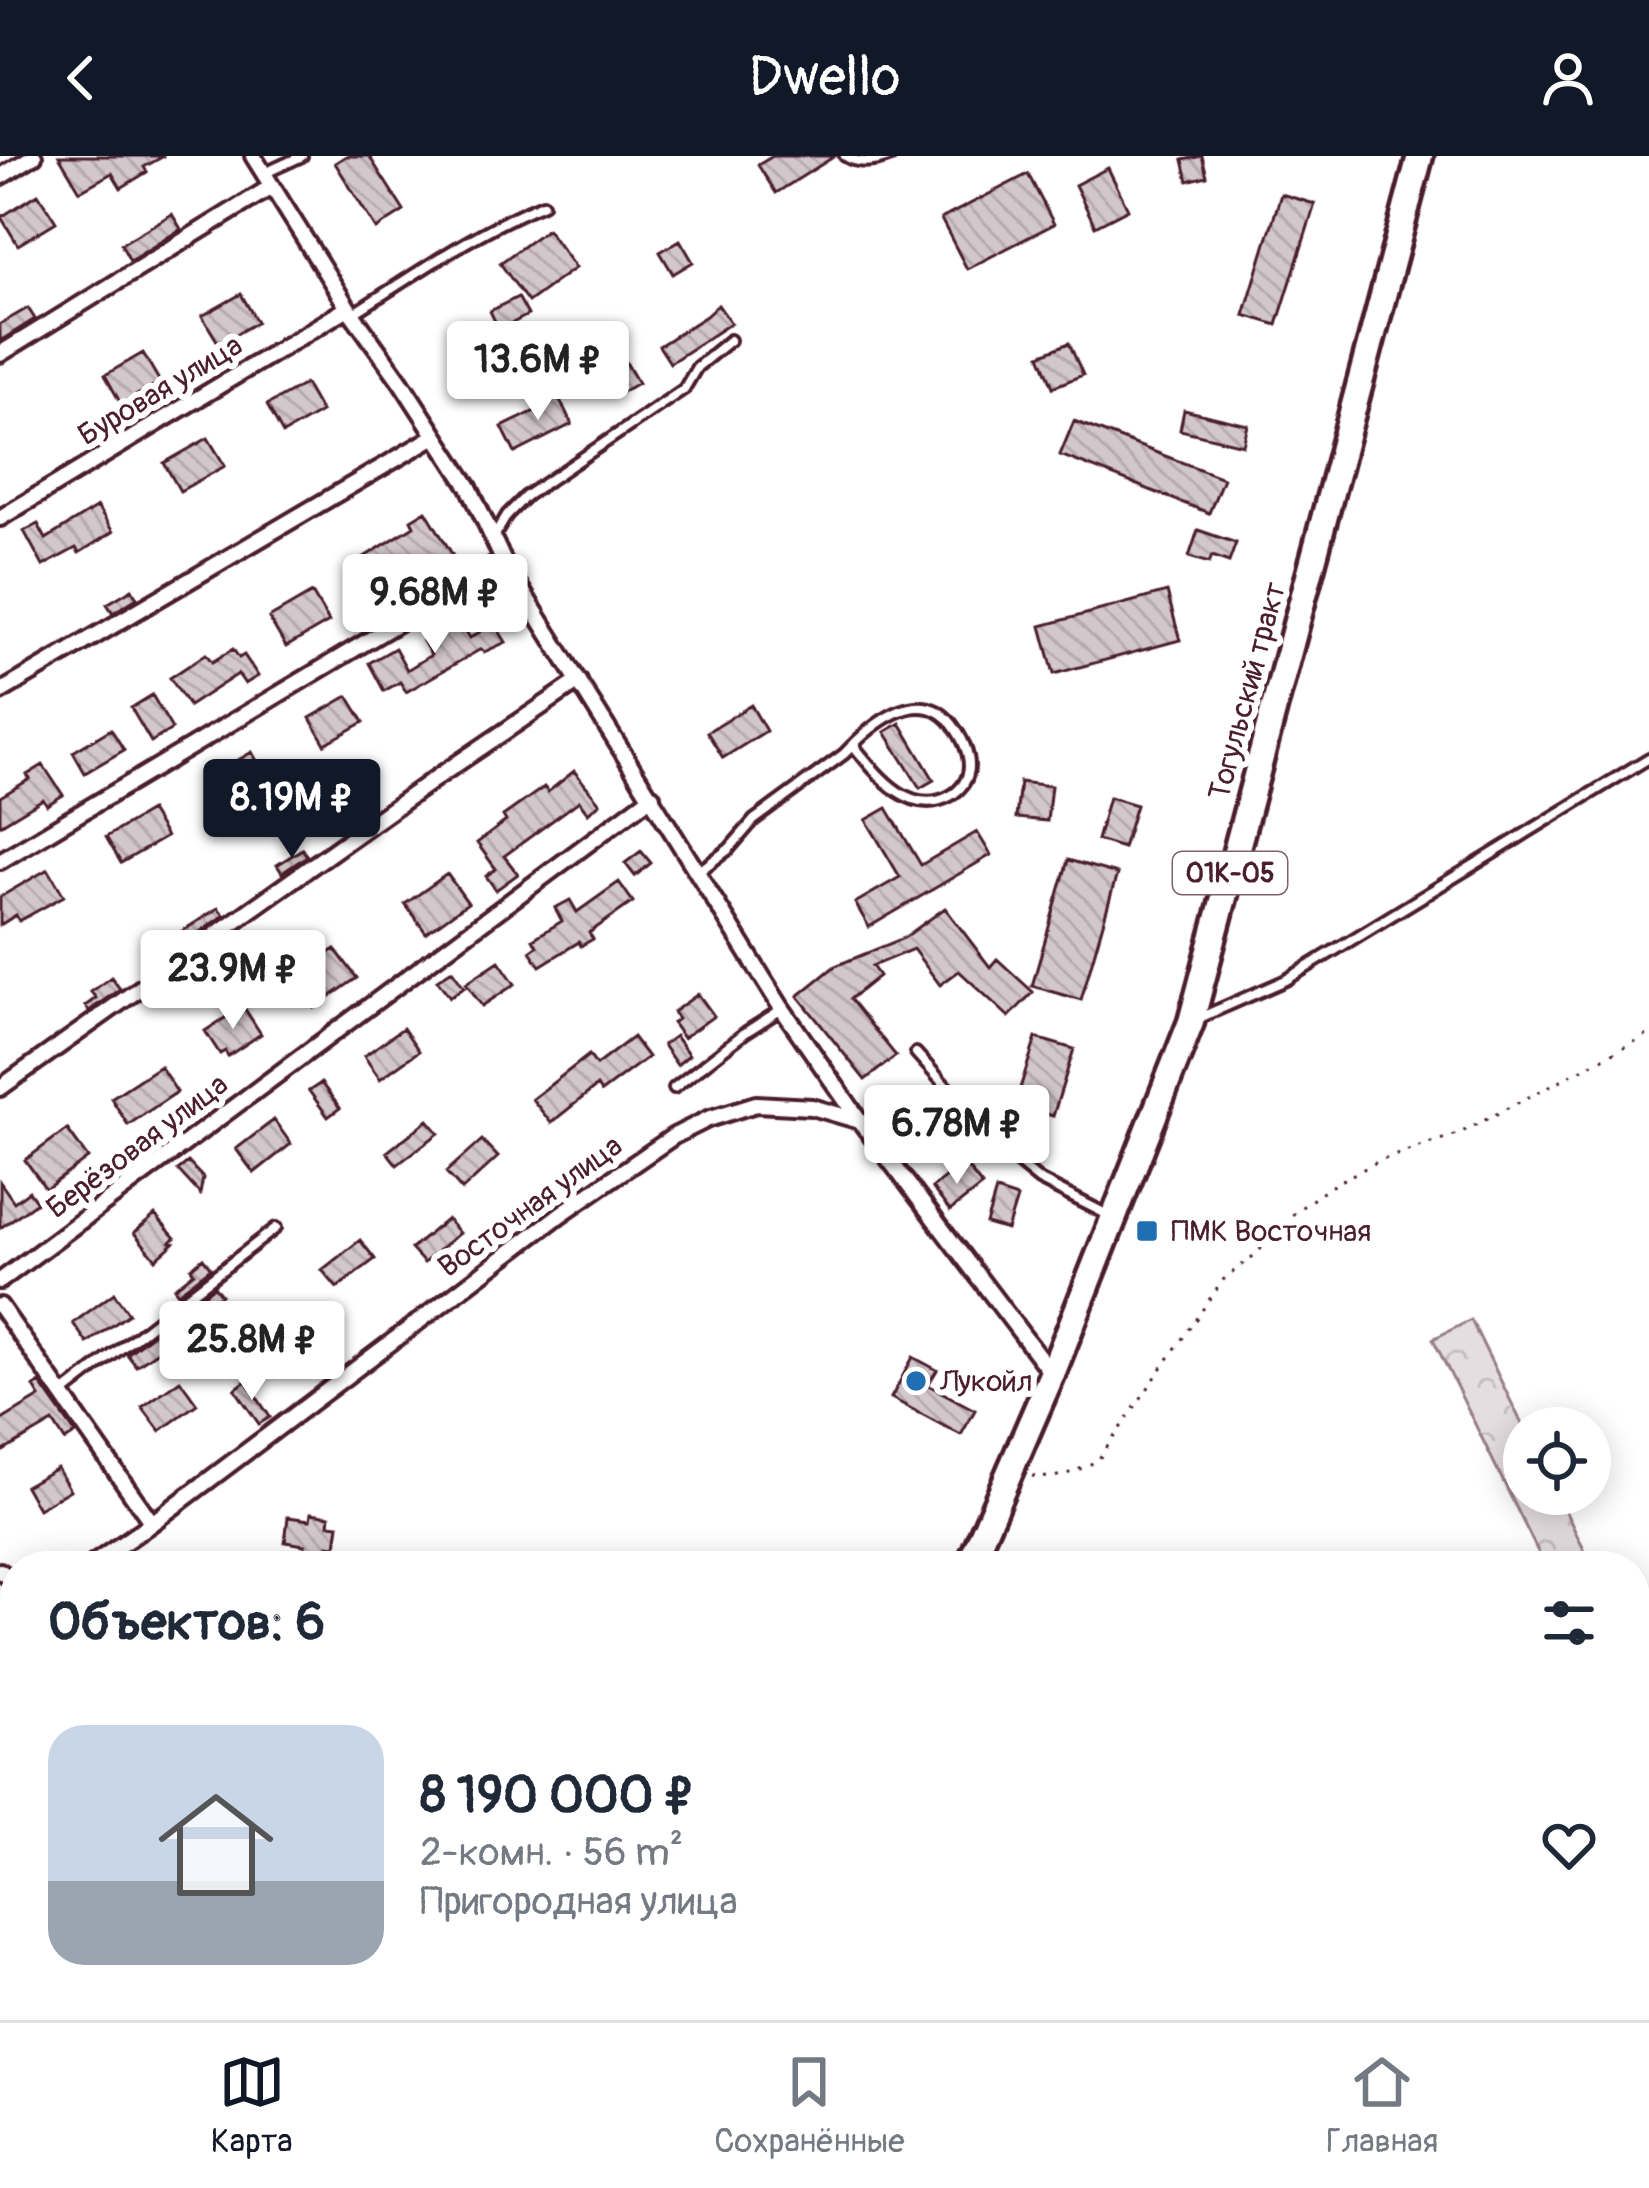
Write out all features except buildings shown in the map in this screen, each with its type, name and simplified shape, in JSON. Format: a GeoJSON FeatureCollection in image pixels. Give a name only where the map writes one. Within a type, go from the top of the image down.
{"type":"FeatureCollection","features":[{"type":"Feature","properties":{"kind":"main road","name":"Тогульский тракт"},"geometry":{"type":"LineString","coordinates":[[977,1551],[1191,1022],[1420,156]]}},
{"type":"Feature","properties":{"kind":"street"},"geometry":{"type":"LineString","coordinates":[[0,177],[34,156]]}},
{"type":"Feature","properties":{"kind":"street"},"geometry":{"type":"LineString","coordinates":[[253,156],[469,487],[503,560],[782,1010],[1052,1374]]}},
{"type":"Feature","properties":{"kind":"street"},"geometry":{"type":"LineString","coordinates":[[0,354],[267,180]]}},
{"type":"Feature","properties":{"kind":"street","name":"Буровая улица"},"geometry":{"type":"LineString","coordinates":[[0,518],[351,311]]}},
{"type":"Feature","properties":{"kind":"street"},"geometry":{"type":"LineString","coordinates":[[0,692],[435,436]]}},
{"type":"Feature","properties":{"kind":"street"},"geometry":{"type":"LineString","coordinates":[[0,861],[503,560]]}},
{"type":"Feature","properties":{"kind":"street"},"geometry":{"type":"LineString","coordinates":[[0,1088],[578,681]]}},
{"type":"Feature","properties":{"kind":"street","name":"Берёзовая улица"},"geometry":{"type":"LineString","coordinates":[[0,1281],[652,796]]}},
{"type":"Feature","properties":{"kind":"street","name":"Восточная улица"},"geometry":{"type":"LineString","coordinates":[[112,1551],[561,1214],[674,1136],[756,1104],[812,1107],[860,1121]]}},
{"type":"Feature","properties":{"kind":"street"},"geometry":{"type":"LineString","coordinates":[[0,1306],[152,1523]]}},
{"type":"Feature","properties":{"kind":"lane"},"geometry":{"type":"LineString","coordinates":[[267,180],[302,156]]}},
{"type":"Feature","properties":{"kind":"lane"},"geometry":{"type":"LineString","coordinates":[[845,156],[860,162],[891,156]]}},
{"type":"Feature","properties":{"kind":"lane"},"geometry":{"type":"LineString","coordinates":[[351,311],[479,234],[543,203]]}},
{"type":"Feature","properties":{"kind":"lane"},"geometry":{"type":"LineString","coordinates":[[494,538],[526,496],[684,388],[697,368],[730,340]]}},
{"type":"Feature","properties":{"kind":"lane"},"geometry":{"type":"LineString","coordinates":[[698,872],[740,839],[754,820],[891,713],[923,707],[948,719],[966,748],[966,781],[951,796],[937,801],[911,799],[879,777],[853,745]]}},
{"type":"Feature","properties":{"kind":"lane"},"geometry":{"type":"LineString","coordinates":[[1191,1022],[1286,980],[1649,758]]}},
{"type":"Feature","properties":{"kind":"lane"},"geometry":{"type":"LineString","coordinates":[[674,1088],[782,1010]]}},
{"type":"Feature","properties":{"kind":"lane"},"geometry":{"type":"LineString","coordinates":[[916,1053],[1006,1153],[1039,1180],[1113,1218]]}},
{"type":"Feature","properties":{"kind":"lane"},"geometry":{"type":"LineString","coordinates":[[62,1394],[276,1228]]}},
{"type":"Feature","properties":{"kind":"path"},"geometry":{"type":"LineString","coordinates":[[1012,1472],[1042,1478],[1076,1472],[1098,1460],[1223,1280],[1323,1192],[1378,1161],[1460,1133],[1649,1034]]}},
{"type":"Feature","properties":{"kind":"green space"},"geometry":{"type":"Polygon","coordinates":[[[1471,1320],[1514,1407],[1503,1407],[1503,1481],[1433,1339],[1471,1320]]]}},
{"type":"Feature","properties":{"kind":"green space"},"geometry":{"type":"Polygon","coordinates":[[[1520,1515],[1567,1515],[1585,1551],[1538,1551],[1520,1515]]]}},
{"type":"Feature","properties":{"kind":"place","name":"ПМК Восточная"},"geometry":{"type":"Point","coordinates":[1147,1231]}},
{"type":"Feature","properties":{"kind":"place","name":"Лукойл"},"geometry":{"type":"Point","coordinates":[916,1381]}}]}
